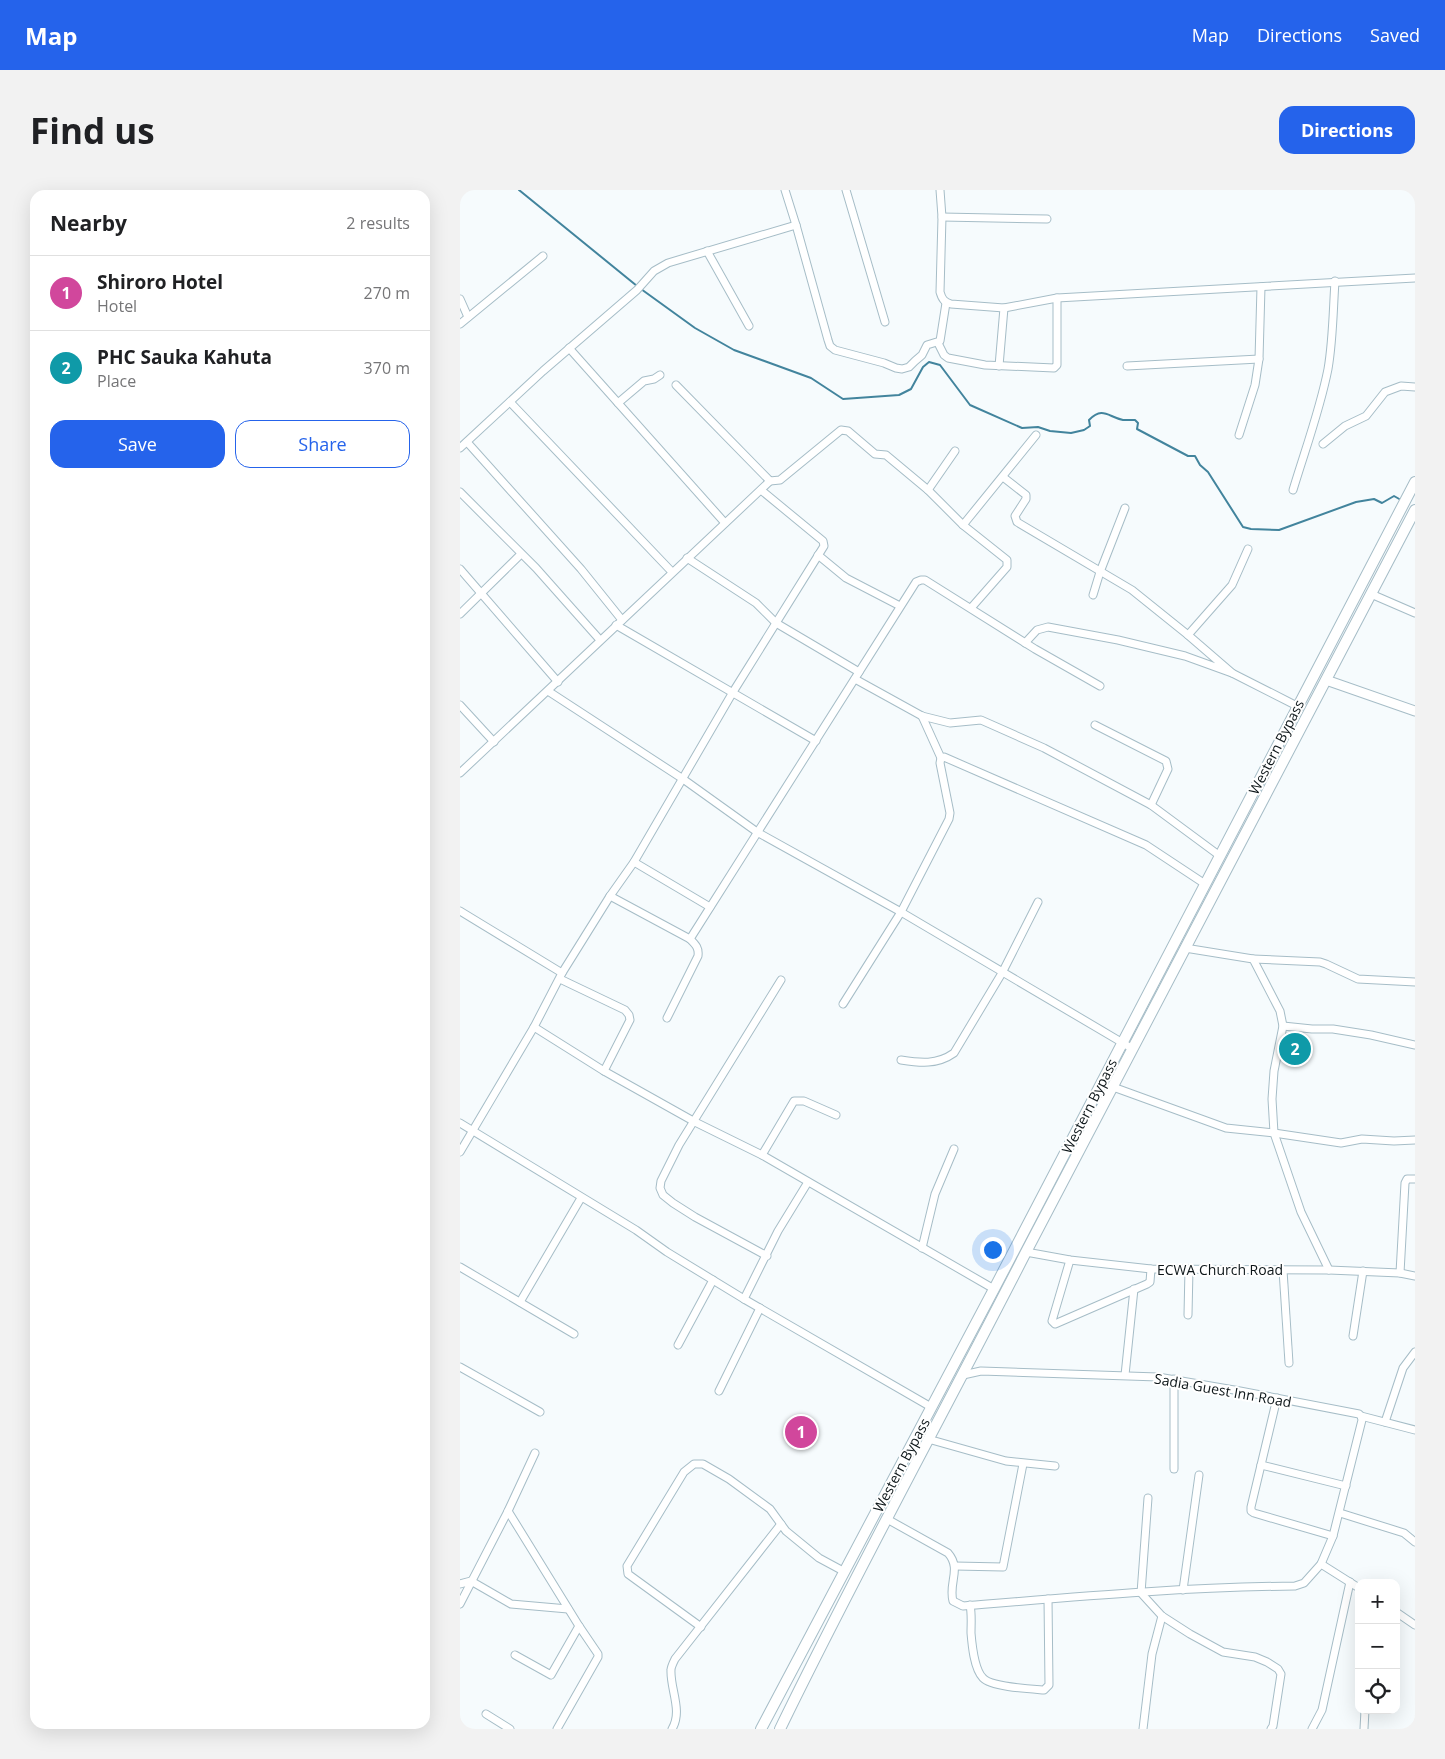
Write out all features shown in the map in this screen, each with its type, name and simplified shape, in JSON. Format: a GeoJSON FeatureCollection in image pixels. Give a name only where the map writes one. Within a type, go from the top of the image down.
{"type":"FeatureCollection","features":[{"type":"Feature","properties":{"kind":"main road","name":"Western Bypass"},"geometry":{"type":"LineString","coordinates":[[761,1729],[994,1288],[1415,482]]}},
{"type":"Feature","properties":{"kind":"main road","name":"Western Bypass"},"geometry":{"type":"LineString","coordinates":[[780,1729],[928,1439],[1415,510]]}},
{"type":"Feature","properties":{"kind":"street"},"geometry":{"type":"LineString","coordinates":[[785,190],[830,346],[836,350],[902,369],[909,367],[922,355],[927,345],[938,343],[942,338],[946,303],[940,292],[942,217],[940,190]]}},
{"type":"Feature","properties":{"kind":"street"},"geometry":{"type":"LineString","coordinates":[[846,190],[885,322]]}},
{"type":"Feature","properties":{"kind":"street"},"geometry":{"type":"LineString","coordinates":[[942,217],[1047,219]]}},
{"type":"Feature","properties":{"kind":"street"},"geometry":{"type":"LineString","coordinates":[[796,225],[660,267],[639,288],[569,348],[462,445],[581,569],[619,622],[816,741]]}},
{"type":"Feature","properties":{"kind":"street"},"geometry":{"type":"LineString","coordinates":[[707,251],[750,326]]}},
{"type":"Feature","properties":{"kind":"street"},"geometry":{"type":"LineString","coordinates":[[460,324],[543,256]]}},
{"type":"Feature","properties":{"kind":"street"},"geometry":{"type":"LineString","coordinates":[[946,303],[1004,308],[1056,298],[1415,278]]}},
{"type":"Feature","properties":{"kind":"street"},"geometry":{"type":"LineString","coordinates":[[1293,490],[1328,369],[1332,334],[1334,282]]}},
{"type":"Feature","properties":{"kind":"street"},"geometry":{"type":"LineString","coordinates":[[1239,435],[1255,385],[1259,359],[1261,287]]}},
{"type":"Feature","properties":{"kind":"street"},"geometry":{"type":"LineString","coordinates":[[938,343],[944,355],[948,358],[985,365],[1054,368],[1057,365],[1056,298]]}},
{"type":"Feature","properties":{"kind":"street"},"geometry":{"type":"LineString","coordinates":[[460,300],[468,317]]}},
{"type":"Feature","properties":{"kind":"street"},"geometry":{"type":"LineString","coordinates":[[999,366],[1004,308]]}},
{"type":"Feature","properties":{"kind":"street"},"geometry":{"type":"LineString","coordinates":[[569,348],[725,523]]}},
{"type":"Feature","properties":{"kind":"street"},"geometry":{"type":"LineString","coordinates":[[1126,366],[1259,359]]}},
{"type":"Feature","properties":{"kind":"street"},"geometry":{"type":"LineString","coordinates":[[618,403],[644,382],[654,379],[660,374]]}},
{"type":"Feature","properties":{"kind":"street"},"geometry":{"type":"LineString","coordinates":[[676,385],[770,481]]}},
{"type":"Feature","properties":{"kind":"street"},"geometry":{"type":"LineString","coordinates":[[1323,444],[1346,426],[1366,416],[1385,392],[1401,386],[1415,387]]}},
{"type":"Feature","properties":{"kind":"street"},"geometry":{"type":"LineString","coordinates":[[510,402],[672,572]]}},
{"type":"Feature","properties":{"kind":"street"},"geometry":{"type":"LineString","coordinates":[[460,773],[770,481],[780,480],[838,431],[844,430],[875,454],[886,455],[928,490],[963,525],[1008,562],[1007,566],[971,608]]}},
{"type":"Feature","properties":{"kind":"street"},"geometry":{"type":"LineString","coordinates":[[963,525],[1036,435]]}},
{"type":"Feature","properties":{"kind":"street"},"geometry":{"type":"LineString","coordinates":[[928,490],[956,451]]}},
{"type":"Feature","properties":{"kind":"street"},"geometry":{"type":"LineString","coordinates":[[1003,477],[1026,495],[1026,499],[1015,516],[1017,522],[1132,590],[1232,673]]}},
{"type":"Feature","properties":{"kind":"street"},"geometry":{"type":"LineString","coordinates":[[460,1152],[561,976],[610,896],[634,862],[733,692],[824,546],[823,541],[761,490]]}},
{"type":"Feature","properties":{"kind":"street"},"geometry":{"type":"LineString","coordinates":[[460,492],[521,554],[600,640]]}},
{"type":"Feature","properties":{"kind":"street"},"geometry":{"type":"LineString","coordinates":[[1093,595],[1100,572],[1126,508]]}},
{"type":"Feature","properties":{"kind":"street"},"geometry":{"type":"LineString","coordinates":[[1188,635],[1232,586],[1248,549]]}},
{"type":"Feature","properties":{"kind":"street"},"geometry":{"type":"LineString","coordinates":[[460,614],[521,554]]}},
{"type":"Feature","properties":{"kind":"street"},"geometry":{"type":"LineString","coordinates":[[818,555],[843,576],[900,606]]}},
{"type":"Feature","properties":{"kind":"street"},"geometry":{"type":"LineString","coordinates":[[687,558],[756,603],[776,623],[922,716],[950,723],[981,720],[1044,748],[1152,805],[1220,856]]}},
{"type":"Feature","properties":{"kind":"street"},"geometry":{"type":"LineString","coordinates":[[460,569],[558,682]]}},
{"type":"Feature","properties":{"kind":"street"},"geometry":{"type":"LineString","coordinates":[[690,939],[916,582],[921,580],[971,608],[1025,643],[1100,686]]}},
{"type":"Feature","properties":{"kind":"street"},"geometry":{"type":"LineString","coordinates":[[1371,594],[1415,613]]}},
{"type":"Feature","properties":{"kind":"street"},"geometry":{"type":"LineString","coordinates":[[1025,643],[1037,630],[1048,627],[1118,640],[1185,656],[1232,673],[1297,706]]}},
{"type":"Feature","properties":{"kind":"street"},"geometry":{"type":"LineString","coordinates":[[1326,680],[1415,710]]}},
{"type":"Feature","properties":{"kind":"street"},"geometry":{"type":"LineString","coordinates":[[548,691],[683,779],[757,832],[901,912],[1132,1049]]}},
{"type":"Feature","properties":{"kind":"street"},"geometry":{"type":"LineString","coordinates":[[460,705],[494,742]]}},
{"type":"Feature","properties":{"kind":"street"},"geometry":{"type":"LineString","coordinates":[[843,1004],[901,912],[949,819],[950,813],[940,763],[941,758],[922,716]]}},
{"type":"Feature","properties":{"kind":"street"},"geometry":{"type":"LineString","coordinates":[[1095,724],[1166,760],[1168,769],[1152,805]]}},
{"type":"Feature","properties":{"kind":"street"},"geometry":{"type":"LineString","coordinates":[[941,758],[949,758],[1146,845],[1205,884]]}},
{"type":"Feature","properties":{"kind":"street"},"geometry":{"type":"LineString","coordinates":[[634,862],[710,907]]}},
{"type":"Feature","properties":{"kind":"street"},"geometry":{"type":"LineString","coordinates":[[610,896],[690,939],[699,951],[667,1018]]}},
{"type":"Feature","properties":{"kind":"street"},"geometry":{"type":"LineString","coordinates":[[901,1060],[929,1063],[945,1060],[954,1053],[1002,973],[1038,902]]}},
{"type":"Feature","properties":{"kind":"street"},"geometry":{"type":"LineString","coordinates":[[460,911],[561,976],[625,1010],[630,1020],[604,1070]]}},
{"type":"Feature","properties":{"kind":"street"},"geometry":{"type":"LineString","coordinates":[[1185,948],[1253,959],[1320,962],[1358,979],[1415,982]]}},
{"type":"Feature","properties":{"kind":"street"},"geometry":{"type":"LineString","coordinates":[[1253,959],[1280,1011],[1283,1026],[1274,1071],[1272,1099],[1274,1132],[1301,1212],[1329,1270]]}},
{"type":"Feature","properties":{"kind":"street"},"geometry":{"type":"LineString","coordinates":[[767,1256],[694,1217],[663,1195],[660,1188],[661,1181],[680,1145],[781,980]]}},
{"type":"Feature","properties":{"kind":"street"},"geometry":{"type":"LineString","coordinates":[[534,1026],[604,1070],[695,1122],[762,1155],[994,1288]]}},
{"type":"Feature","properties":{"kind":"street"},"geometry":{"type":"LineString","coordinates":[[1283,1026],[1312,1030],[1333,1029],[1415,1044]]}},
{"type":"Feature","properties":{"kind":"street"},"geometry":{"type":"LineString","coordinates":[[1112,1087],[1226,1128],[1274,1132],[1341,1143],[1362,1139],[1415,1140]]}},
{"type":"Feature","properties":{"kind":"street"},"geometry":{"type":"LineString","coordinates":[[762,1155],[794,1101],[804,1101],[836,1115]]}},
{"type":"Feature","properties":{"kind":"street"},"geometry":{"type":"LineString","coordinates":[[460,1124],[636,1230],[667,1252],[744,1300],[931,1407]]}},
{"type":"Feature","properties":{"kind":"street"},"geometry":{"type":"LineString","coordinates":[[922,1248],[935,1194],[954,1149]]}},
{"type":"Feature","properties":{"kind":"street"},"geometry":{"type":"LineString","coordinates":[[1400,1274],[1405,1183],[1407,1179],[1415,1179]]}},
{"type":"Feature","properties":{"kind":"street"},"geometry":{"type":"LineString","coordinates":[[744,1300],[778,1231],[808,1182]]}},
{"type":"Feature","properties":{"kind":"street"},"geometry":{"type":"LineString","coordinates":[[520,1302],[581,1198]]}},
{"type":"Feature","properties":{"kind":"street","name":"ECWA Church Road"},"geometry":{"type":"LineString","coordinates":[[1026,1252],[1070,1260],[1151,1269],[1329,1270],[1415,1276]]}},
{"type":"Feature","properties":{"kind":"street"},"geometry":{"type":"LineString","coordinates":[[1070,1260],[1052,1321],[1055,1324],[1150,1282],[1151,1269]]}},
{"type":"Feature","properties":{"kind":"street"},"geometry":{"type":"LineString","coordinates":[[460,1267],[574,1334]]}},
{"type":"Feature","properties":{"kind":"street"},"geometry":{"type":"LineString","coordinates":[[1188,1315],[1189,1269]]}},
{"type":"Feature","properties":{"kind":"street"},"geometry":{"type":"LineString","coordinates":[[1284,1270],[1289,1363]]}},
{"type":"Feature","properties":{"kind":"street"},"geometry":{"type":"LineString","coordinates":[[1353,1336],[1364,1271]]}},
{"type":"Feature","properties":{"kind":"street"},"geometry":{"type":"LineString","coordinates":[[678,1345],[713,1280]]}},
{"type":"Feature","properties":{"kind":"street"},"geometry":{"type":"LineString","coordinates":[[1125,1376],[1134,1289]]}},
{"type":"Feature","properties":{"kind":"street"},"geometry":{"type":"LineString","coordinates":[[719,1391],[760,1308]]}},
{"type":"Feature","properties":{"kind":"street"},"geometry":{"type":"LineString","coordinates":[[1385,1422],[1403,1368],[1415,1352]]}},
{"type":"Feature","properties":{"kind":"street"},"geometry":{"type":"LineString","coordinates":[[973,1356],[981,1371]]}},
{"type":"Feature","properties":{"kind":"street"},"geometry":{"type":"LineString","coordinates":[[460,1367],[540,1412]]}},
{"type":"Feature","properties":{"kind":"street","name":"Sadia Guest Inn Road"},"geometry":{"type":"LineString","coordinates":[[963,1375],[981,1371],[1174,1379],[1359,1414],[1415,1430]]}},
{"type":"Feature","properties":{"kind":"street"},"geometry":{"type":"LineString","coordinates":[[1174,1379],[1174,1469]]}},
{"type":"Feature","properties":{"kind":"street"},"geometry":{"type":"LineString","coordinates":[[1277,1398],[1251,1511],[1333,1536]]}},
{"type":"Feature","properties":{"kind":"street"},"geometry":{"type":"LineString","coordinates":[[887,1519],[948,1554],[953,1559],[955,1566],[953,1600],[963,1606],[1183,1590],[1295,1586],[1304,1583],[1321,1564],[1333,1536],[1362,1420],[1361,1416]]}},
{"type":"Feature","properties":{"kind":"street"},"geometry":{"type":"LineString","coordinates":[[928,1439],[1006,1461],[1055,1466]]}},
{"type":"Feature","properties":{"kind":"street"},"geometry":{"type":"LineString","coordinates":[[460,1604],[508,1511],[535,1453]]}},
{"type":"Feature","properties":{"kind":"street"},"geometry":{"type":"LineString","coordinates":[[701,1627],[628,1574],[627,1566],[684,1472],[694,1464],[703,1464],[729,1479],[770,1509],[786,1532],[819,1558],[845,1572]]}},
{"type":"Feature","properties":{"kind":"street"},"geometry":{"type":"LineString","coordinates":[[955,1566],[1003,1567],[1023,1464]]}},
{"type":"Feature","properties":{"kind":"street"},"geometry":{"type":"LineString","coordinates":[[1261,1465],[1346,1486]]}},
{"type":"Feature","properties":{"kind":"street"},"geometry":{"type":"LineString","coordinates":[[1183,1590],[1199,1475]]}},
{"type":"Feature","properties":{"kind":"street"},"geometry":{"type":"LineString","coordinates":[[1148,1498],[1140,1593],[1162,1616],[1226,1654],[1255,1657],[1278,1669],[1281,1674],[1271,1729]]}},
{"type":"Feature","properties":{"kind":"street"},"geometry":{"type":"LineString","coordinates":[[508,1511],[578,1626],[597,1651],[598,1657],[557,1729]]}},
{"type":"Feature","properties":{"kind":"street"},"geometry":{"type":"LineString","coordinates":[[1340,1514],[1404,1533],[1415,1542]]}},
{"type":"Feature","properties":{"kind":"street"},"geometry":{"type":"LineString","coordinates":[[672,1729],[675,1723],[676,1701],[670,1669],[675,1659],[781,1524]]}},
{"type":"Feature","properties":{"kind":"street"},"geometry":{"type":"LineString","coordinates":[[1321,1564],[1355,1585]]}},
{"type":"Feature","properties":{"kind":"street"},"geometry":{"type":"LineString","coordinates":[[460,1584],[471,1581],[511,1604],[568,1609]]}},
{"type":"Feature","properties":{"kind":"street"},"geometry":{"type":"LineString","coordinates":[[1312,1729],[1322,1710],[1350,1582]]}},
{"type":"Feature","properties":{"kind":"street"},"geometry":{"type":"LineString","coordinates":[[970,1605],[976,1666],[981,1677],[986,1682],[1005,1686],[1044,1690],[1049,1685],[1048,1599]]}},
{"type":"Feature","properties":{"kind":"street"},"geometry":{"type":"LineString","coordinates":[[1400,1615],[1415,1625]]}},
{"type":"Feature","properties":{"kind":"street"},"geometry":{"type":"LineString","coordinates":[[1143,1729],[1152,1654],[1162,1616]]}},
{"type":"Feature","properties":{"kind":"street"},"geometry":{"type":"LineString","coordinates":[[515,1655],[550,1675],[578,1626]]}},
{"type":"Feature","properties":{"kind":"street"},"geometry":{"type":"LineString","coordinates":[[486,1714],[506,1728]]}},
{"type":"Feature","properties":{"kind":"street"},"geometry":{"type":"LineString","coordinates":[[1364,1729],[1365,1714]]}},
{"type":"Feature","properties":{"kind":"waterway"},"geometry":{"type":"LineString","coordinates":[[519,190],[637,286]]}},
{"type":"Feature","properties":{"kind":"waterway"},"geometry":{"type":"LineString","coordinates":[[641,289],[695,328],[734,350],[811,378],[843,399],[899,395],[911,389],[923,367],[929,362],[940,365],[970,405],[1022,428],[1038,427],[1050,431],[1071,433],[1084,430],[1090,426],[1089,420],[1102,413],[1118,419],[1135,420],[1138,423],[1137,429],[1188,456],[1195,456],[1200,465],[1208,472],[1243,527],[1279,530],[1356,502],[1374,499],[1382,503],[1394,496],[1401,500]]}},
{"type":"Feature","properties":{"kind":"place","name":"PHC Sauka Kahuta"},"geometry":{"type":"Point","coordinates":[1295,1049]}},
{"type":"Feature","properties":{"kind":"place","name":"Shiroro Hotel"},"geometry":{"type":"Point","coordinates":[801,1432]}}]}
